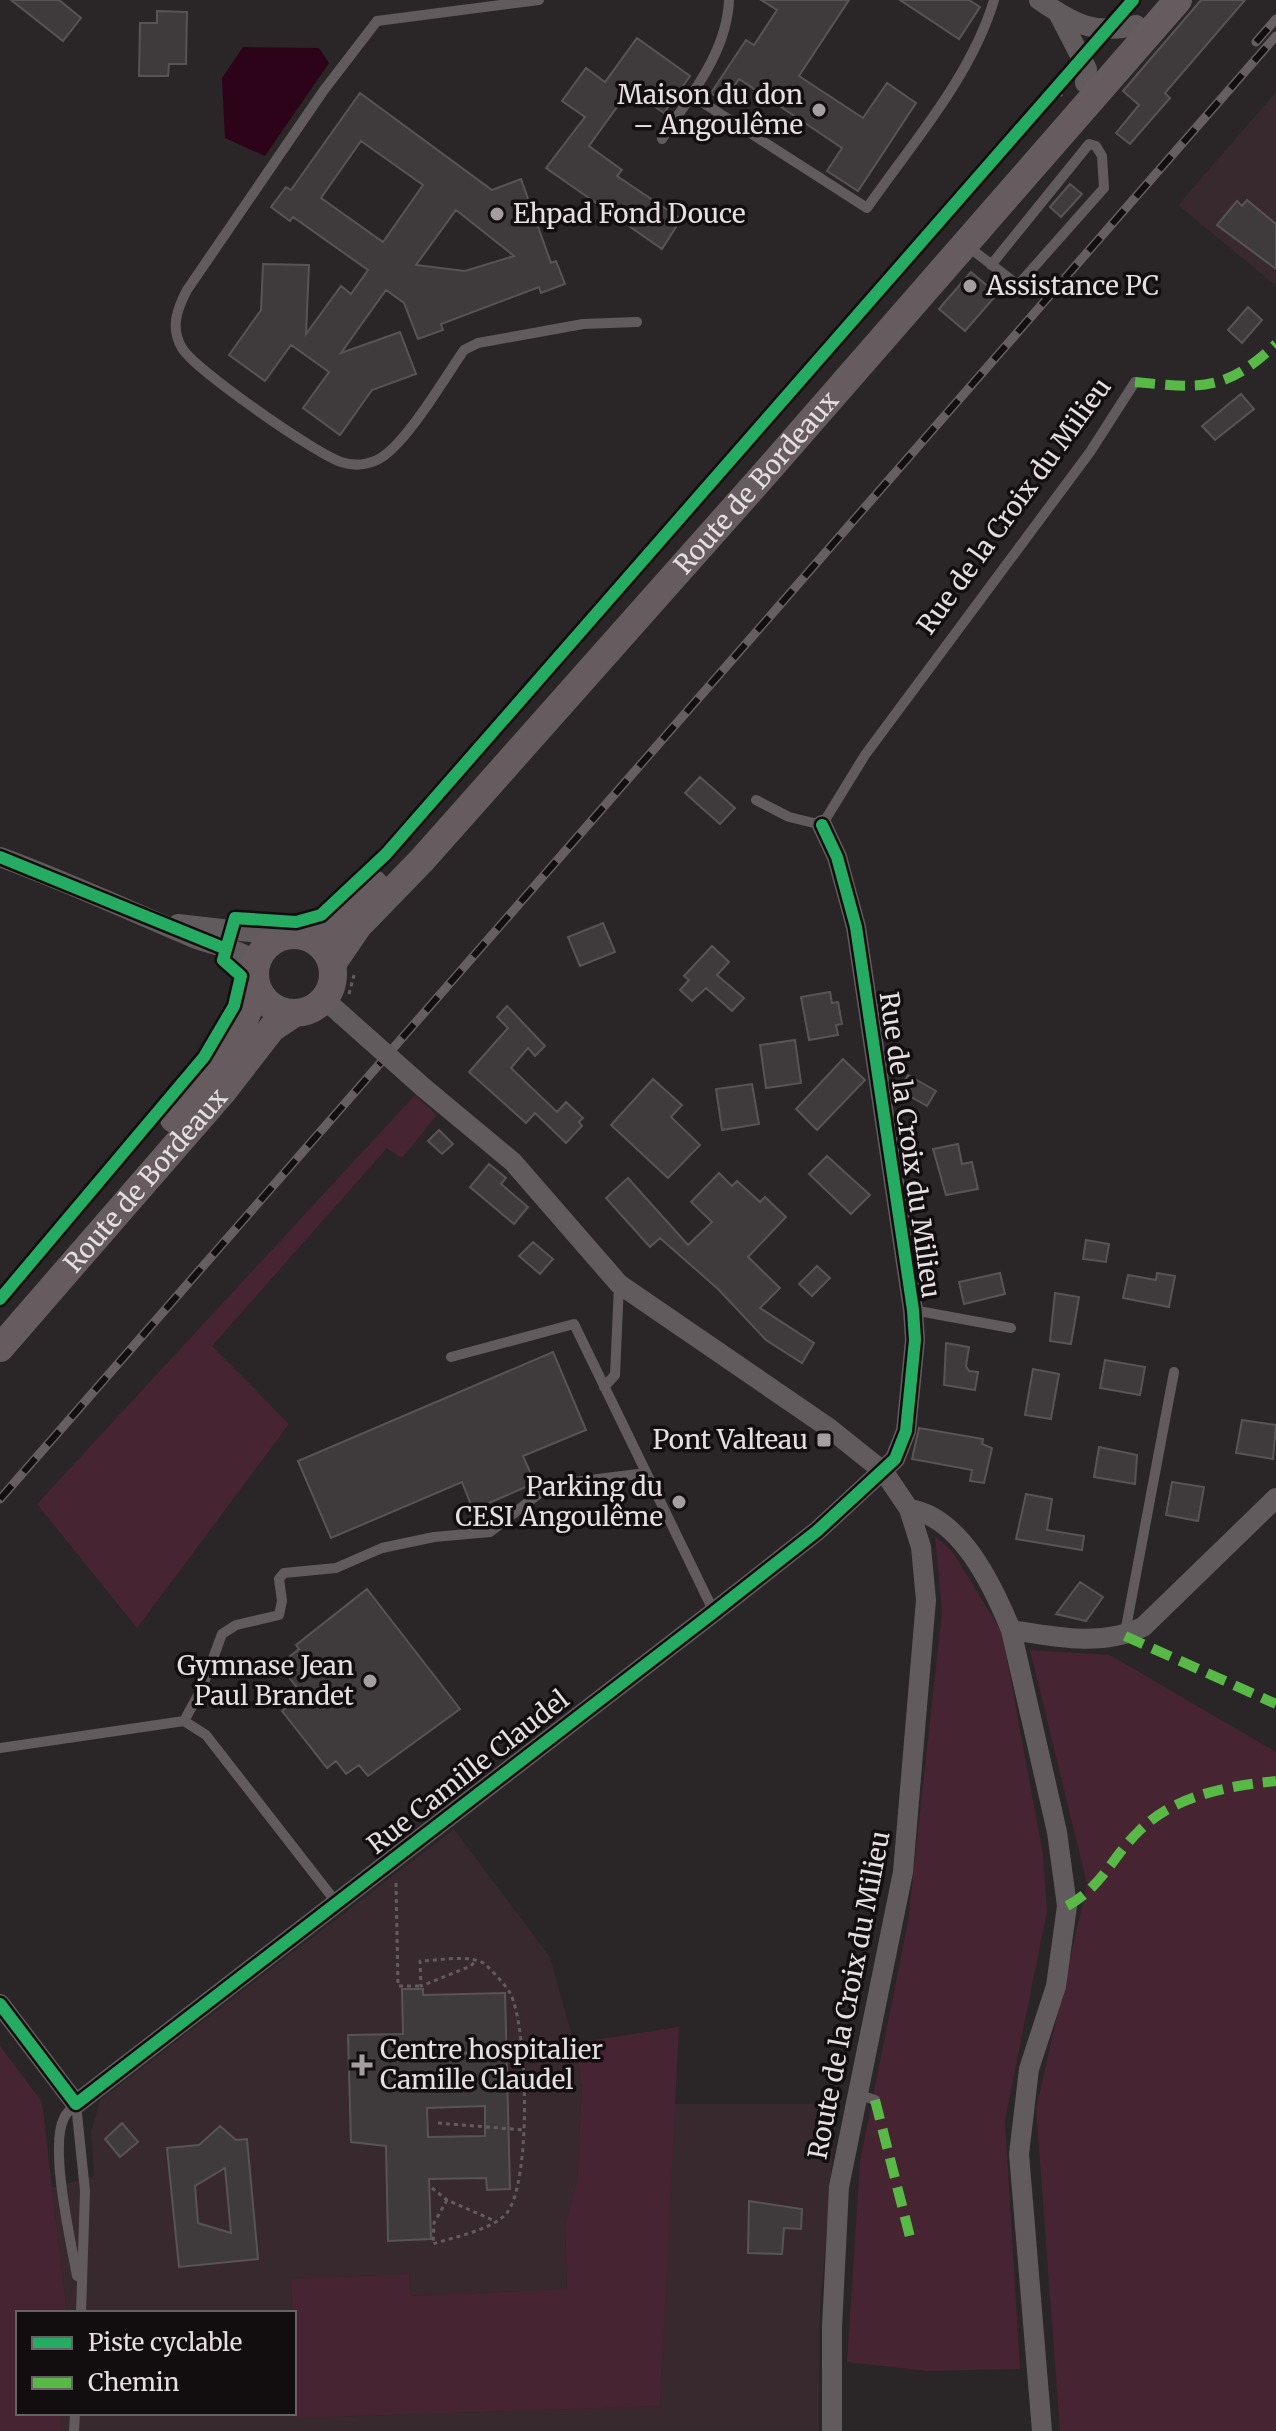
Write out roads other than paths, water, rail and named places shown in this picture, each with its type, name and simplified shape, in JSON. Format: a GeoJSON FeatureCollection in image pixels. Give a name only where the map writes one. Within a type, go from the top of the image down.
{"type":"FeatureCollection","features":[{"type":"Feature","properties":{"kind":"main road","name":"Route de Bordeaux"},"geometry":{"type":"LineString","coordinates":[[297,937],[371,888],[422,833],[1083,70],[1136,25],[1157,0]]}},
{"type":"Feature","properties":{"kind":"main road","name":"Route de Bordeaux"},"geometry":{"type":"LineString","coordinates":[[332,964],[358,926],[422,860],[1178,0]]}},
{"type":"Feature","properties":{"kind":"main road"},"geometry":{"type":"LineString","coordinates":[[297,937],[328,953],[332,964],[333,1007],[316,1007],[293,1014],[271,1007],[257,976],[266,946],[297,937]]}},
{"type":"Feature","properties":{"kind":"main road","name":"Route de Bordeaux"},"geometry":{"type":"LineString","coordinates":[[0,1321],[210,1073],[240,1030],[257,976]]}},
{"type":"Feature","properties":{"kind":"main road","name":"Route de Bordeaux"},"geometry":{"type":"LineString","coordinates":[[0,1348],[224,1090],[272,1028],[293,1014]]}},
{"type":"Feature","properties":{"kind":"street"},"geometry":{"type":"LineString","coordinates":[[1039,0],[1086,27],[1111,32],[1136,25]]}},
{"type":"Feature","properties":{"kind":"street"},"geometry":{"type":"LineString","coordinates":[[1058,13],[1083,70]]}},
{"type":"Feature","properties":{"kind":"street","name":"Rue de la Croix du Milieu"},"geometry":{"type":"LineString","coordinates":[[822,825],[837,857],[856,927],[913,1310],[915,1340],[906,1431],[895,1459],[884,1472]]}},
{"type":"Feature","properties":{"kind":"street"},"geometry":{"type":"LineString","coordinates":[[0,857],[165,923],[205,943],[250,957],[257,976]]}},
{"type":"Feature","properties":{"kind":"street"},"geometry":{"type":"LineString","coordinates":[[165,923],[297,937]]}},
{"type":"Feature","properties":{"kind":"street"},"geometry":{"type":"LineString","coordinates":[[333,1007],[513,1162],[619,1284]]}},
{"type":"Feature","properties":{"kind":"street","name":"Route de la Croix du Milieu"},"geometry":{"type":"LineString","coordinates":[[619,1284],[829,1428],[884,1472],[909,1509],[921,1547],[926,1600],[918,1730],[903,1872],[866,2097],[839,2187],[832,2327],[832,2431]]}},
{"type":"Feature","properties":{"kind":"street","name":"Rue Camille Claudel"},"geometry":{"type":"LineString","coordinates":[[76,2104],[714,1612],[884,1472]]}},
{"type":"Feature","properties":{"kind":"street"},"geometry":{"type":"LineString","coordinates":[[1011,1630],[1060,1638],[1125,1636],[1143,1627],[1276,1498]]}},
{"type":"Feature","properties":{"kind":"street"},"geometry":{"type":"LineString","coordinates":[[909,1509],[926,1512],[959,1537],[1001,1606],[1011,1630],[1057,1832],[1067,1906],[1056,1986],[1029,2069],[1019,2154],[1042,2431]]}},
{"type":"Feature","properties":{"kind":"street"},"geometry":{"type":"LineString","coordinates":[[0,2004],[76,2104]]}},
{"type":"Feature","properties":{"kind":"lane"},"geometry":{"type":"LineString","coordinates":[[539,0],[377,21],[324,90],[187,290],[176,316],[175,331],[190,358],[219,381],[327,456],[360,465],[388,454],[464,350],[478,343],[583,324],[637,322]]}},
{"type":"Feature","properties":{"kind":"lane"},"geometry":{"type":"LineString","coordinates":[[662,139],[691,95],[720,41],[729,0]]}},
{"type":"Feature","properties":{"kind":"lane"},"geometry":{"type":"LineString","coordinates":[[691,95],[867,208],[970,59],[986,29],[994,0]]}},
{"type":"Feature","properties":{"kind":"lane"},"geometry":{"type":"LineString","coordinates":[[964,244],[1006,277],[1018,285],[1104,188],[1102,156],[1096,146],[1089,144],[991,265]]}},
{"type":"Feature","properties":{"kind":"lane","name":"Rue de la Croix du Milieu"},"geometry":{"type":"LineString","coordinates":[[822,825],[865,755],[1090,452],[1135,382]]}},
{"type":"Feature","properties":{"kind":"lane"},"geometry":{"type":"LineString","coordinates":[[756,800],[789,817],[822,825]]}},
{"type":"Feature","properties":{"kind":"lane"},"geometry":{"type":"LineString","coordinates":[[604,1387],[615,1375],[619,1284]]}},
{"type":"Feature","properties":{"kind":"lane"},"geometry":{"type":"LineString","coordinates":[[913,1310],[1011,1328]]}},
{"type":"Feature","properties":{"kind":"lane"},"geometry":{"type":"LineString","coordinates":[[451,1357],[574,1324],[714,1612]]}},
{"type":"Feature","properties":{"kind":"lane"},"geometry":{"type":"LineString","coordinates":[[1125,1636],[1174,1372]]}},
{"type":"Feature","properties":{"kind":"lane"},"geometry":{"type":"LineString","coordinates":[[184,1721],[202,1688],[222,1634],[236,1625],[279,1615],[282,1601],[279,1579],[284,1573],[336,1568],[382,1548],[434,1537],[490,1532],[550,1485],[646,1473]]}},
{"type":"Feature","properties":{"kind":"lane"},"geometry":{"type":"LineString","coordinates":[[0,1748],[184,1721],[206,1735],[336,1902]]}},
{"type":"Feature","properties":{"kind":"lane"},"geometry":{"type":"LineString","coordinates":[[76,2104],[64,2116],[60,2129],[62,2193],[80,2293]]}},
{"type":"Feature","properties":{"kind":"lane"},"geometry":{"type":"LineString","coordinates":[[76,2104],[85,2191],[81,2311]]}},
{"type":"Feature","properties":{"kind":"railway"},"geometry":{"type":"LineString","coordinates":[[1256,42],[1276,19]]}},
{"type":"Feature","properties":{"kind":"railway"},"geometry":{"type":"LineString","coordinates":[[0,1499],[1276,36]]}},
{"type":"Feature","properties":{"kind":"place","name":"Maison du don – Angoulême"},"geometry":{"type":"Point","coordinates":[819,110]}},
{"type":"Feature","properties":{"kind":"place","name":"Ehpad Fond Douce"},"geometry":{"type":"Point","coordinates":[497,214]}},
{"type":"Feature","properties":{"kind":"place","name":"Assistance PC"},"geometry":{"type":"Point","coordinates":[970,286]}},
{"type":"Feature","properties":{"kind":"place","name":"Pont Valteau"},"geometry":{"type":"Point","coordinates":[824,1440]}},
{"type":"Feature","properties":{"kind":"place","name":"Parking du CESI Angoulême"},"geometry":{"type":"Point","coordinates":[679,1502]}},
{"type":"Feature","properties":{"kind":"place","name":"Gymnase Jean Paul Brandet"},"geometry":{"type":"Point","coordinates":[370,1681]}},
{"type":"Feature","properties":{"kind":"place","name":"Centre hospitalier Camille Claudel"},"geometry":{"type":"Point","coordinates":[362,2065]}}]}
